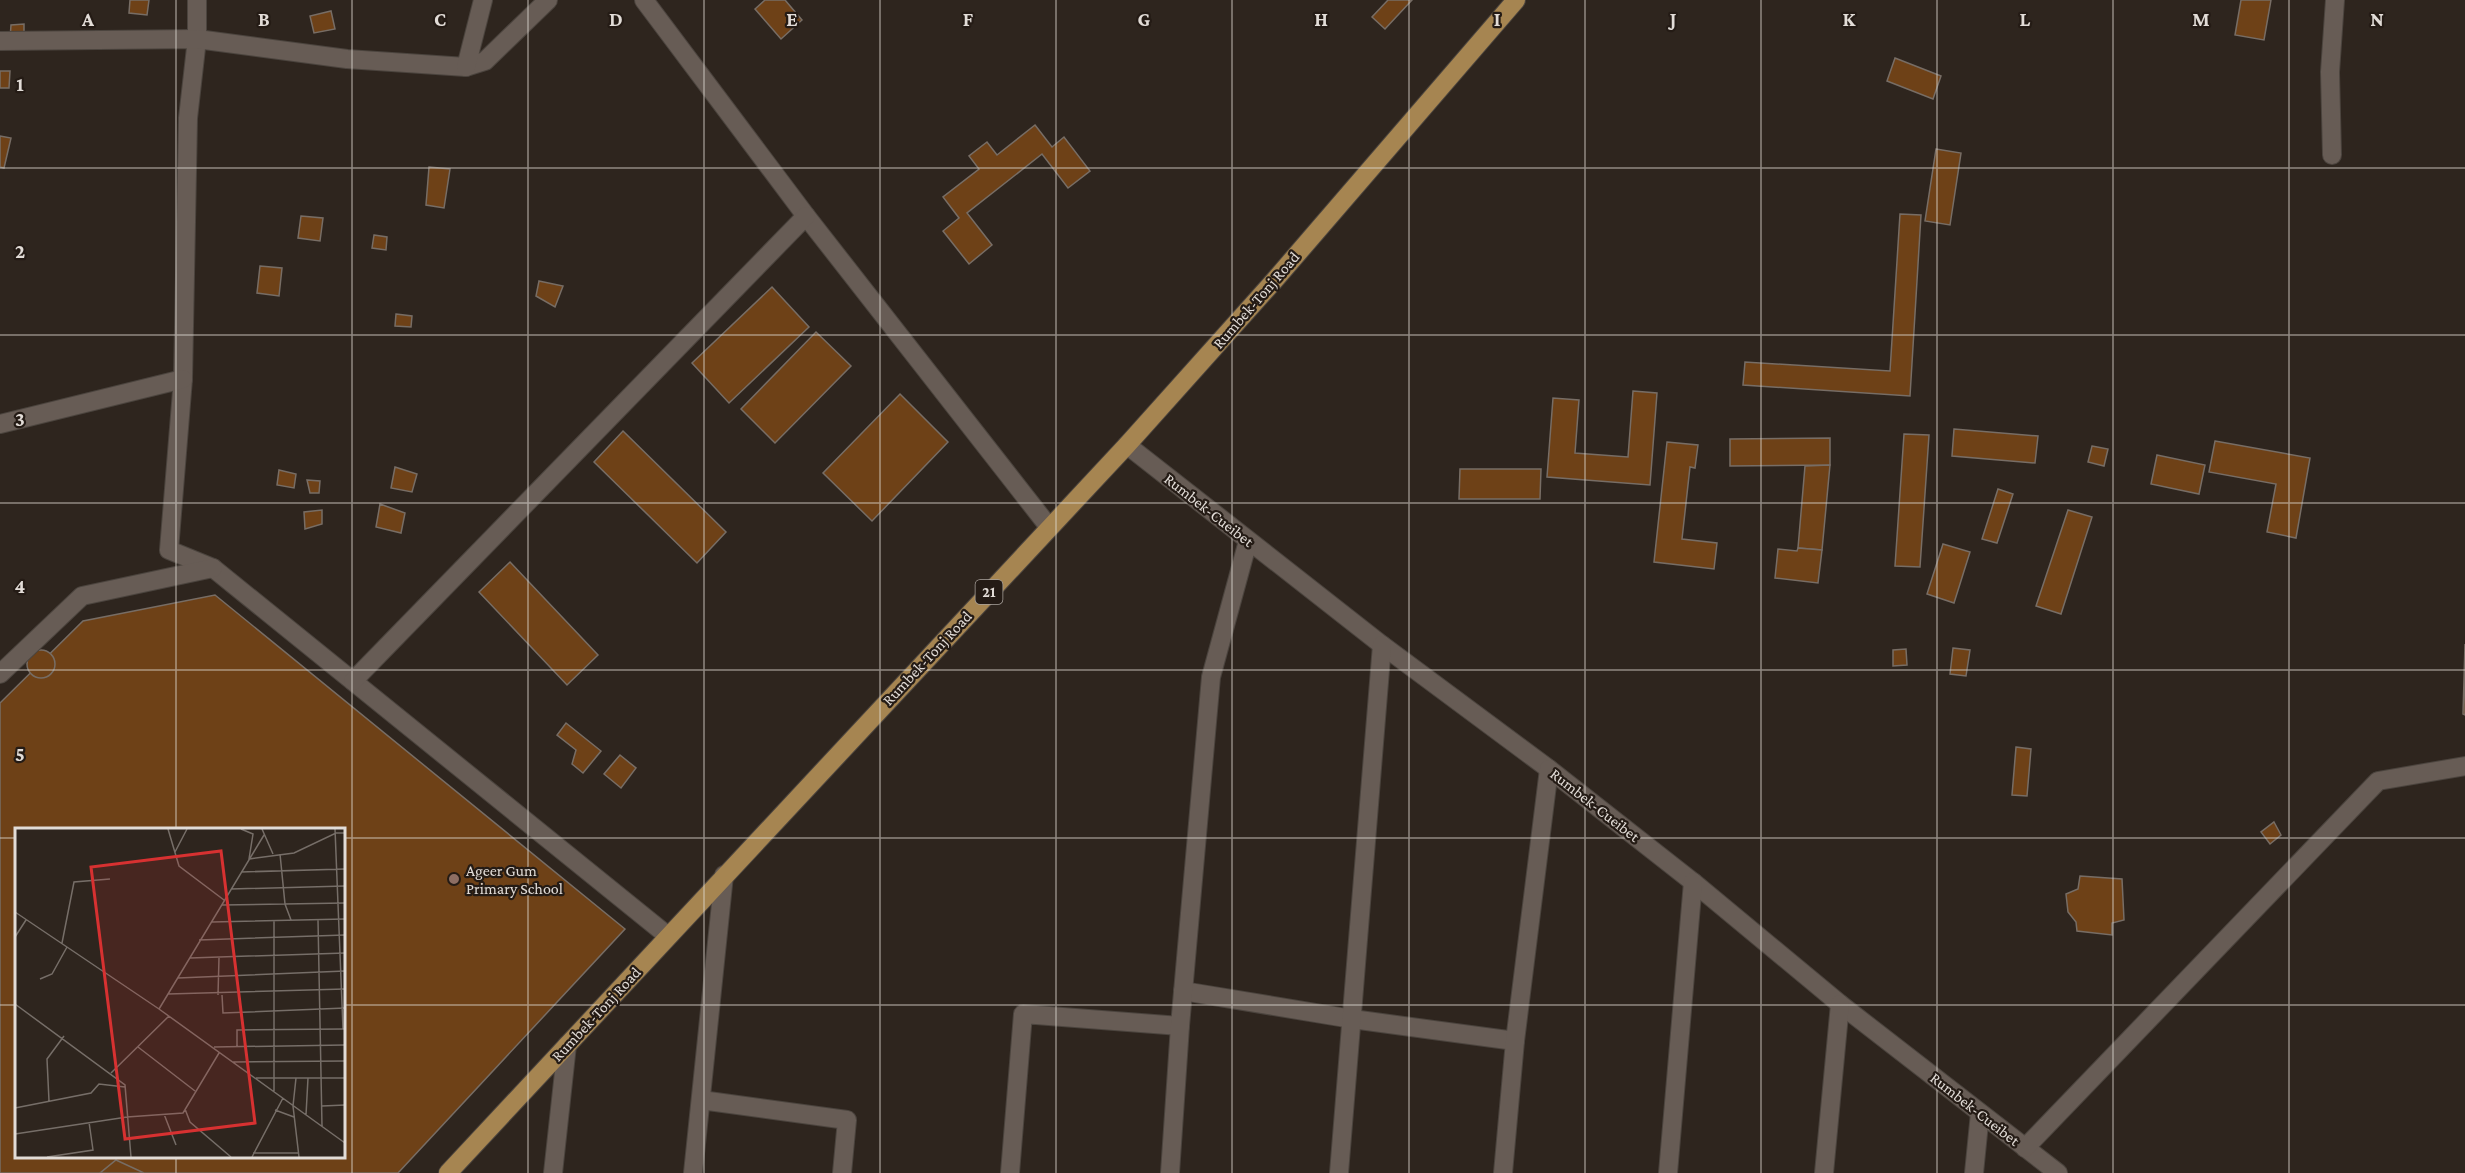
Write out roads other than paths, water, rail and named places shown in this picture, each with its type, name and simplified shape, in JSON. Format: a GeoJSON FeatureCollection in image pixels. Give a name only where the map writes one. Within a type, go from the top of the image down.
{"type":"FeatureCollection","features":[{"type":"Feature","properties":{"kind":"main road","name":"Rumbek-Tonj Road"},"geometry":{"type":"LineString","coordinates":[[448,1173],[1127,445],[1273,282],[1516,0]]}},
{"type":"Feature","properties":{"kind":"street"},"geometry":{"type":"LineString","coordinates":[[197,0],[197,39],[188,118],[183,379],[169,550],[213,568],[668,936]]}},
{"type":"Feature","properties":{"kind":"street"},"geometry":{"type":"LineString","coordinates":[[466,67],[483,0]]}},
{"type":"Feature","properties":{"kind":"street"},"geometry":{"type":"LineString","coordinates":[[0,41],[197,39],[347,59],[466,67],[485,61],[548,0]]}},
{"type":"Feature","properties":{"kind":"street"},"geometry":{"type":"LineString","coordinates":[[644,0],[806,216],[1049,527]]}},
{"type":"Feature","properties":{"kind":"street"},"geometry":{"type":"LineString","coordinates":[[2332,154],[2330,72],[2335,0]]}},
{"type":"Feature","properties":{"kind":"street"},"geometry":{"type":"LineString","coordinates":[[353,681],[806,216]]}},
{"type":"Feature","properties":{"kind":"street"},"geometry":{"type":"LineString","coordinates":[[0,423],[183,379]]}},
{"type":"Feature","properties":{"kind":"street","name":"Rumbek-Cueibet"},"geometry":{"type":"LineString","coordinates":[[1127,445],[1382,645],[1549,769],[1692,882],[1840,1004],[2058,1173]]}},
{"type":"Feature","properties":{"kind":"street"},"geometry":{"type":"LineString","coordinates":[[1170,1173],[1180,1026],[1211,677],[1248,541]]}},
{"type":"Feature","properties":{"kind":"street"},"geometry":{"type":"LineString","coordinates":[[0,674],[82,596],[213,568]]}},
{"type":"Feature","properties":{"kind":"street"},"geometry":{"type":"LineString","coordinates":[[1339,1173],[1382,645]]}},
{"type":"Feature","properties":{"kind":"street"},"geometry":{"type":"LineString","coordinates":[[2025,1148],[2378,781],[2465,766]]}},
{"type":"Feature","properties":{"kind":"street"},"geometry":{"type":"LineString","coordinates":[[1503,1173],[1515,1041],[1549,769]]}},
{"type":"Feature","properties":{"kind":"street"},"geometry":{"type":"LineString","coordinates":[[693,1173],[724,875]]}},
{"type":"Feature","properties":{"kind":"street"},"geometry":{"type":"LineString","coordinates":[[1668,1173],[1692,882]]}},
{"type":"Feature","properties":{"kind":"street"},"geometry":{"type":"LineString","coordinates":[[1183,991],[1352,1019],[1515,1041]]}},
{"type":"Feature","properties":{"kind":"street"},"geometry":{"type":"LineString","coordinates":[[1824,1173],[1840,1004]]}},
{"type":"Feature","properties":{"kind":"street"},"geometry":{"type":"LineString","coordinates":[[1010,1173],[1023,1014],[1180,1026]]}},
{"type":"Feature","properties":{"kind":"street"},"geometry":{"type":"LineString","coordinates":[[553,1173],[567,1045]]}},
{"type":"Feature","properties":{"kind":"street"},"geometry":{"type":"LineString","coordinates":[[701,1100],[848,1120],[842,1173]]}},
{"type":"Feature","properties":{"kind":"street"},"geometry":{"type":"LineString","coordinates":[[1974,1173],[1980,1113]]}},
{"type":"Feature","properties":{"kind":"place","name":"Ageer Gum Primary School"},"geometry":{"type":"Point","coordinates":[454,879]}}]}
